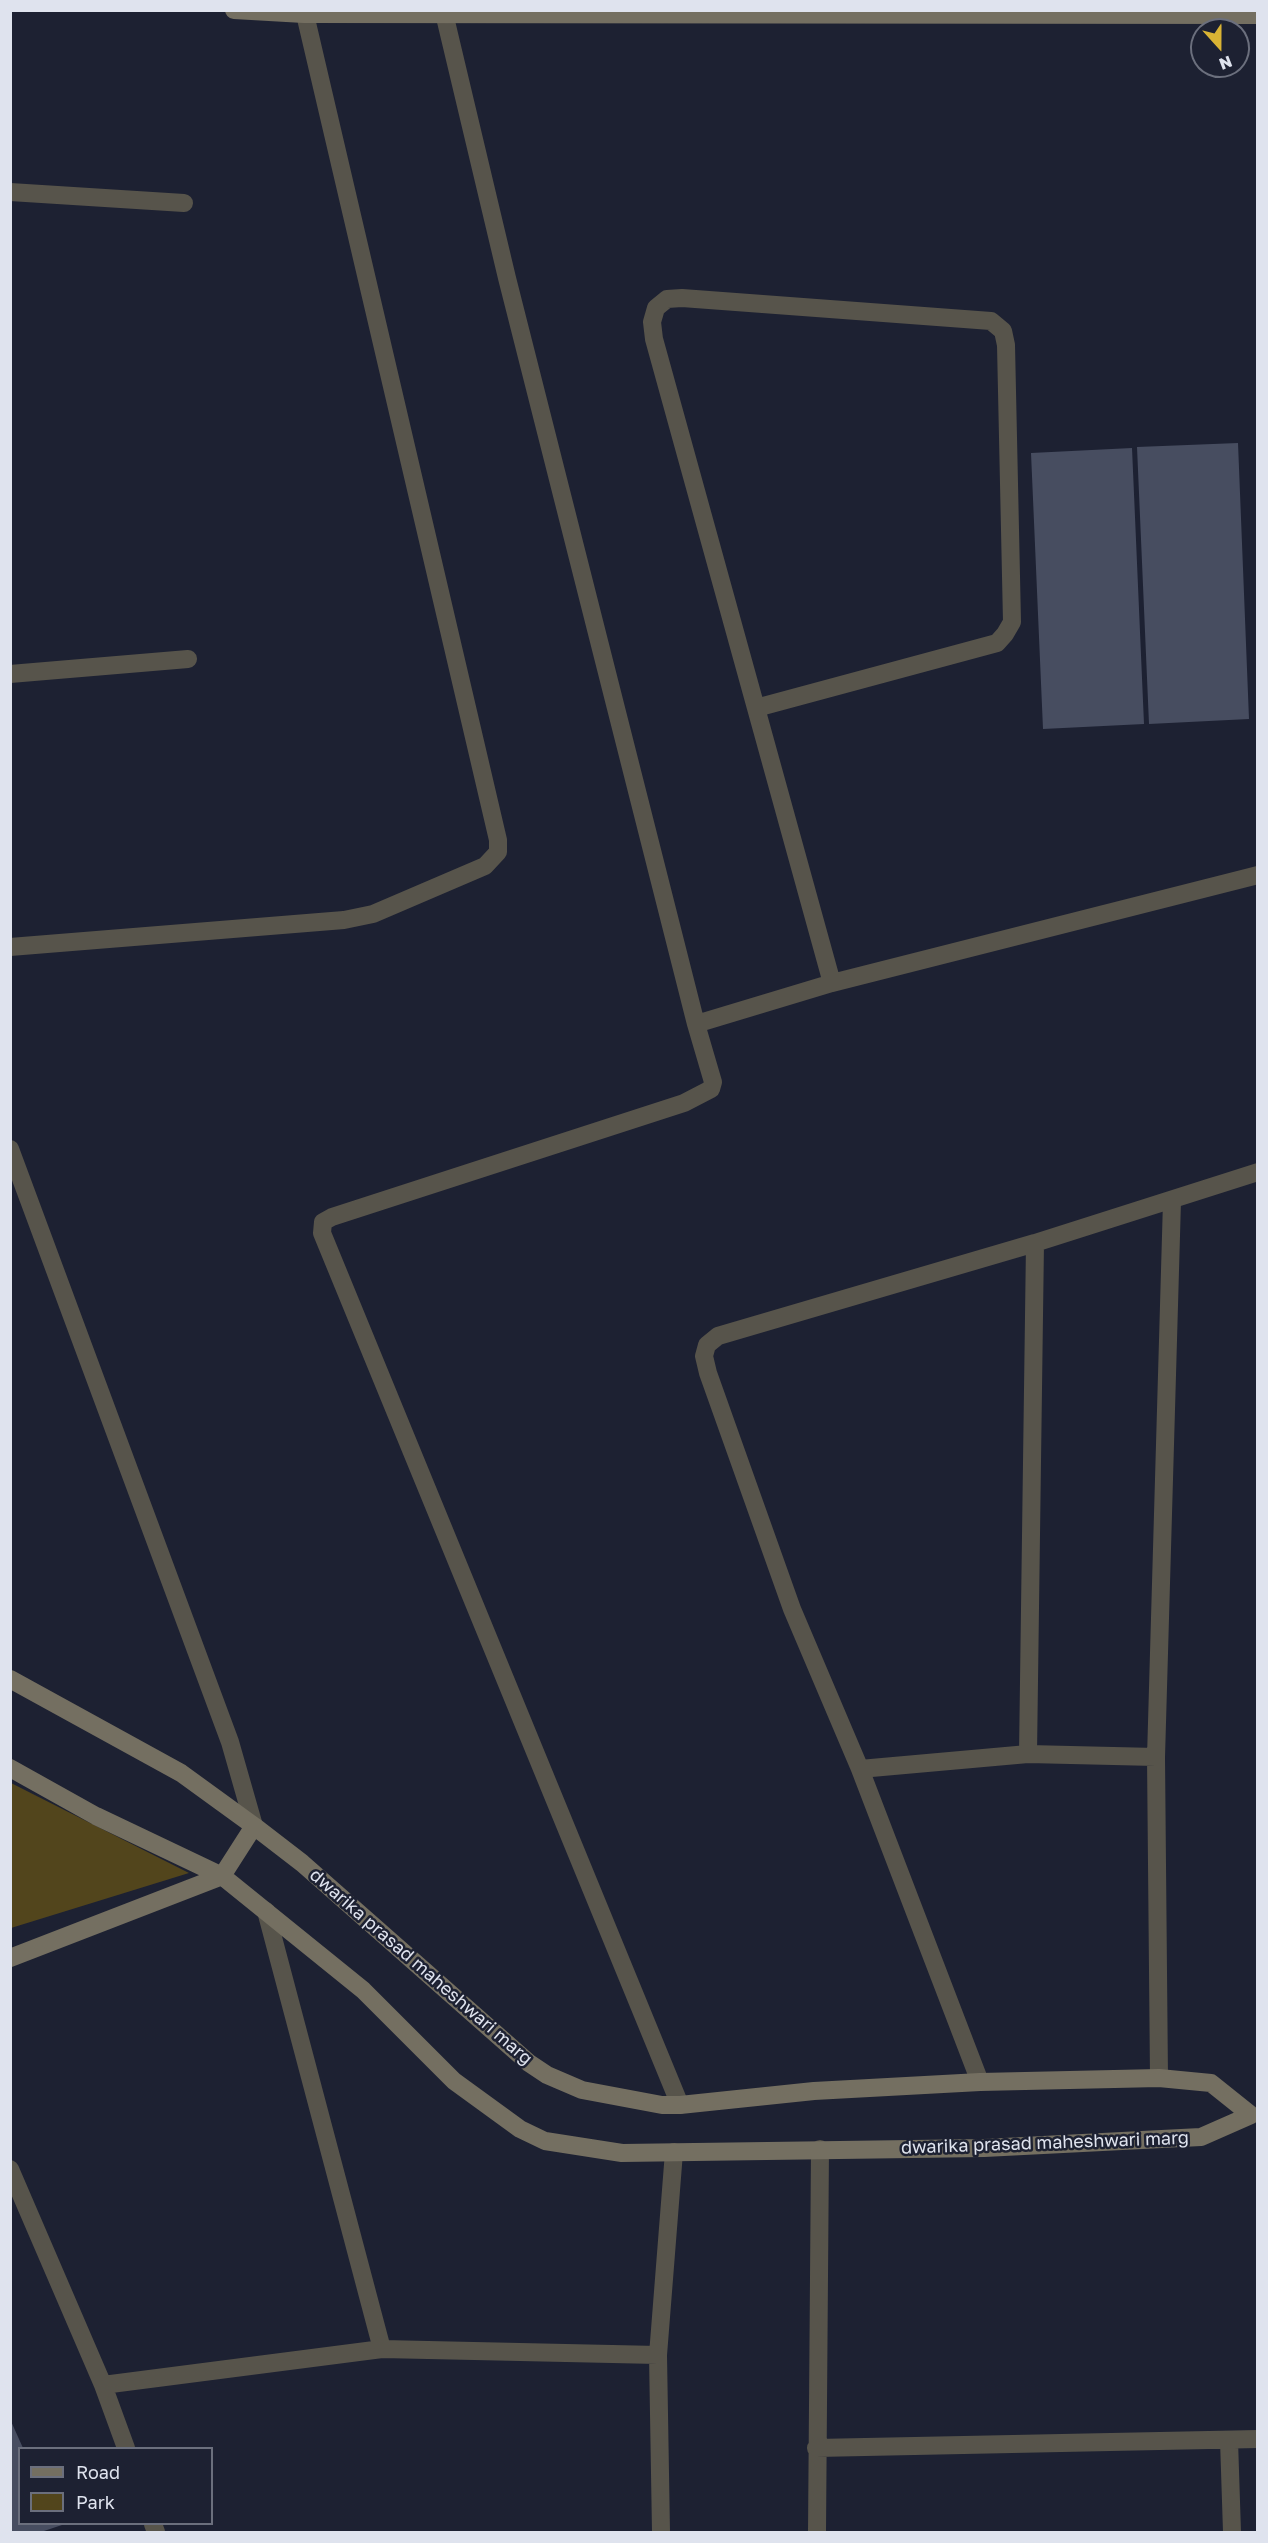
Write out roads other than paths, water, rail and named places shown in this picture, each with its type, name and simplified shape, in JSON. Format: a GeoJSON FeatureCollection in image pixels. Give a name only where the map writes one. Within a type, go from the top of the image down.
{"type":"FeatureCollection","features":[{"type":"Feature","properties":{"kind":"street"},"geometry":{"type":"LineString","coordinates":[[234,10],[444,13],[1257,15]]}},
{"type":"Feature","properties":{"kind":"street"},"geometry":{"type":"LineString","coordinates":[[10,947],[344,920],[373,914],[486,866],[498,852],[495,828],[304,12]]}},
{"type":"Feature","properties":{"kind":"street"},"geometry":{"type":"LineString","coordinates":[[444,13],[507,278],[696,1024],[713,1082],[711,1089],[684,1103],[332,1217],[322,1222],[322,1233],[680,2105]]}},
{"type":"Feature","properties":{"kind":"street"},"geometry":{"type":"LineString","coordinates":[[10,192],[184,202]]}},
{"type":"Feature","properties":{"kind":"street"},"geometry":{"type":"LineString","coordinates":[[756,708],[997,644],[1005,634],[1012,622],[1006,345],[1003,331],[991,321],[682,298],[667,299],[656,308],[652,322],[654,339],[832,983]]}},
{"type":"Feature","properties":{"kind":"street"},"geometry":{"type":"LineString","coordinates":[[10,674],[188,659]]}},
{"type":"Feature","properties":{"kind":"street"},"geometry":{"type":"LineString","coordinates":[[696,1024],[832,983],[1257,875]]}},
{"type":"Feature","properties":{"kind":"street"},"geometry":{"type":"LineString","coordinates":[[10,1149],[230,1742],[255,1826],[222,1876],[10,1958]]}},
{"type":"Feature","properties":{"kind":"street"},"geometry":{"type":"LineString","coordinates":[[980,2082],[860,1769],[784,1587],[708,1373],[704,1356],[707,1345],[718,1336],[1035,1243],[1257,1172]]}},
{"type":"Feature","properties":{"kind":"street"},"geometry":{"type":"LineString","coordinates":[[1159,2078],[1156,1757],[1172,1201]]}},
{"type":"Feature","properties":{"kind":"street"},"geometry":{"type":"LineString","coordinates":[[1028,1754],[1035,1243]]}},
{"type":"Feature","properties":{"kind":"street","name":"dwarika prasad maheshwari marg"},"geometry":{"type":"LineString","coordinates":[[10,1679],[181,1773],[255,1826],[302,1863],[529,2063],[547,2075],[582,2090],[662,2105],[680,2105],[814,2091],[980,2082],[1159,2078],[1211,2082],[1254,2115],[1201,2137],[984,2148],[599,2151],[545,2141],[520,2129],[454,2081],[363,1990],[222,1876],[96,1816],[10,1768]]}},
{"type":"Feature","properties":{"kind":"street"},"geometry":{"type":"LineString","coordinates":[[860,1769],[1028,1754],[1156,1757]]}},
{"type":"Feature","properties":{"kind":"street"},"geometry":{"type":"LineString","coordinates":[[266,1911],[382,2349]]}},
{"type":"Feature","properties":{"kind":"street"},"geometry":{"type":"LineString","coordinates":[[817,2532],[820,2149]]}},
{"type":"Feature","properties":{"kind":"street"},"geometry":{"type":"LineString","coordinates":[[661,2532],[658,2355],[674,2152]]}},
{"type":"Feature","properties":{"kind":"street"},"geometry":{"type":"LineString","coordinates":[[10,2169],[104,2385],[126,2447]]}},
{"type":"Feature","properties":{"kind":"street"},"geometry":{"type":"LineString","coordinates":[[104,2385],[382,2349],[658,2355]]}},
{"type":"Feature","properties":{"kind":"street"},"geometry":{"type":"LineString","coordinates":[[816,2448],[1257,2439]]}},
{"type":"Feature","properties":{"kind":"street"},"geometry":{"type":"LineString","coordinates":[[1229,2440],[1232,2532]]}}]}
